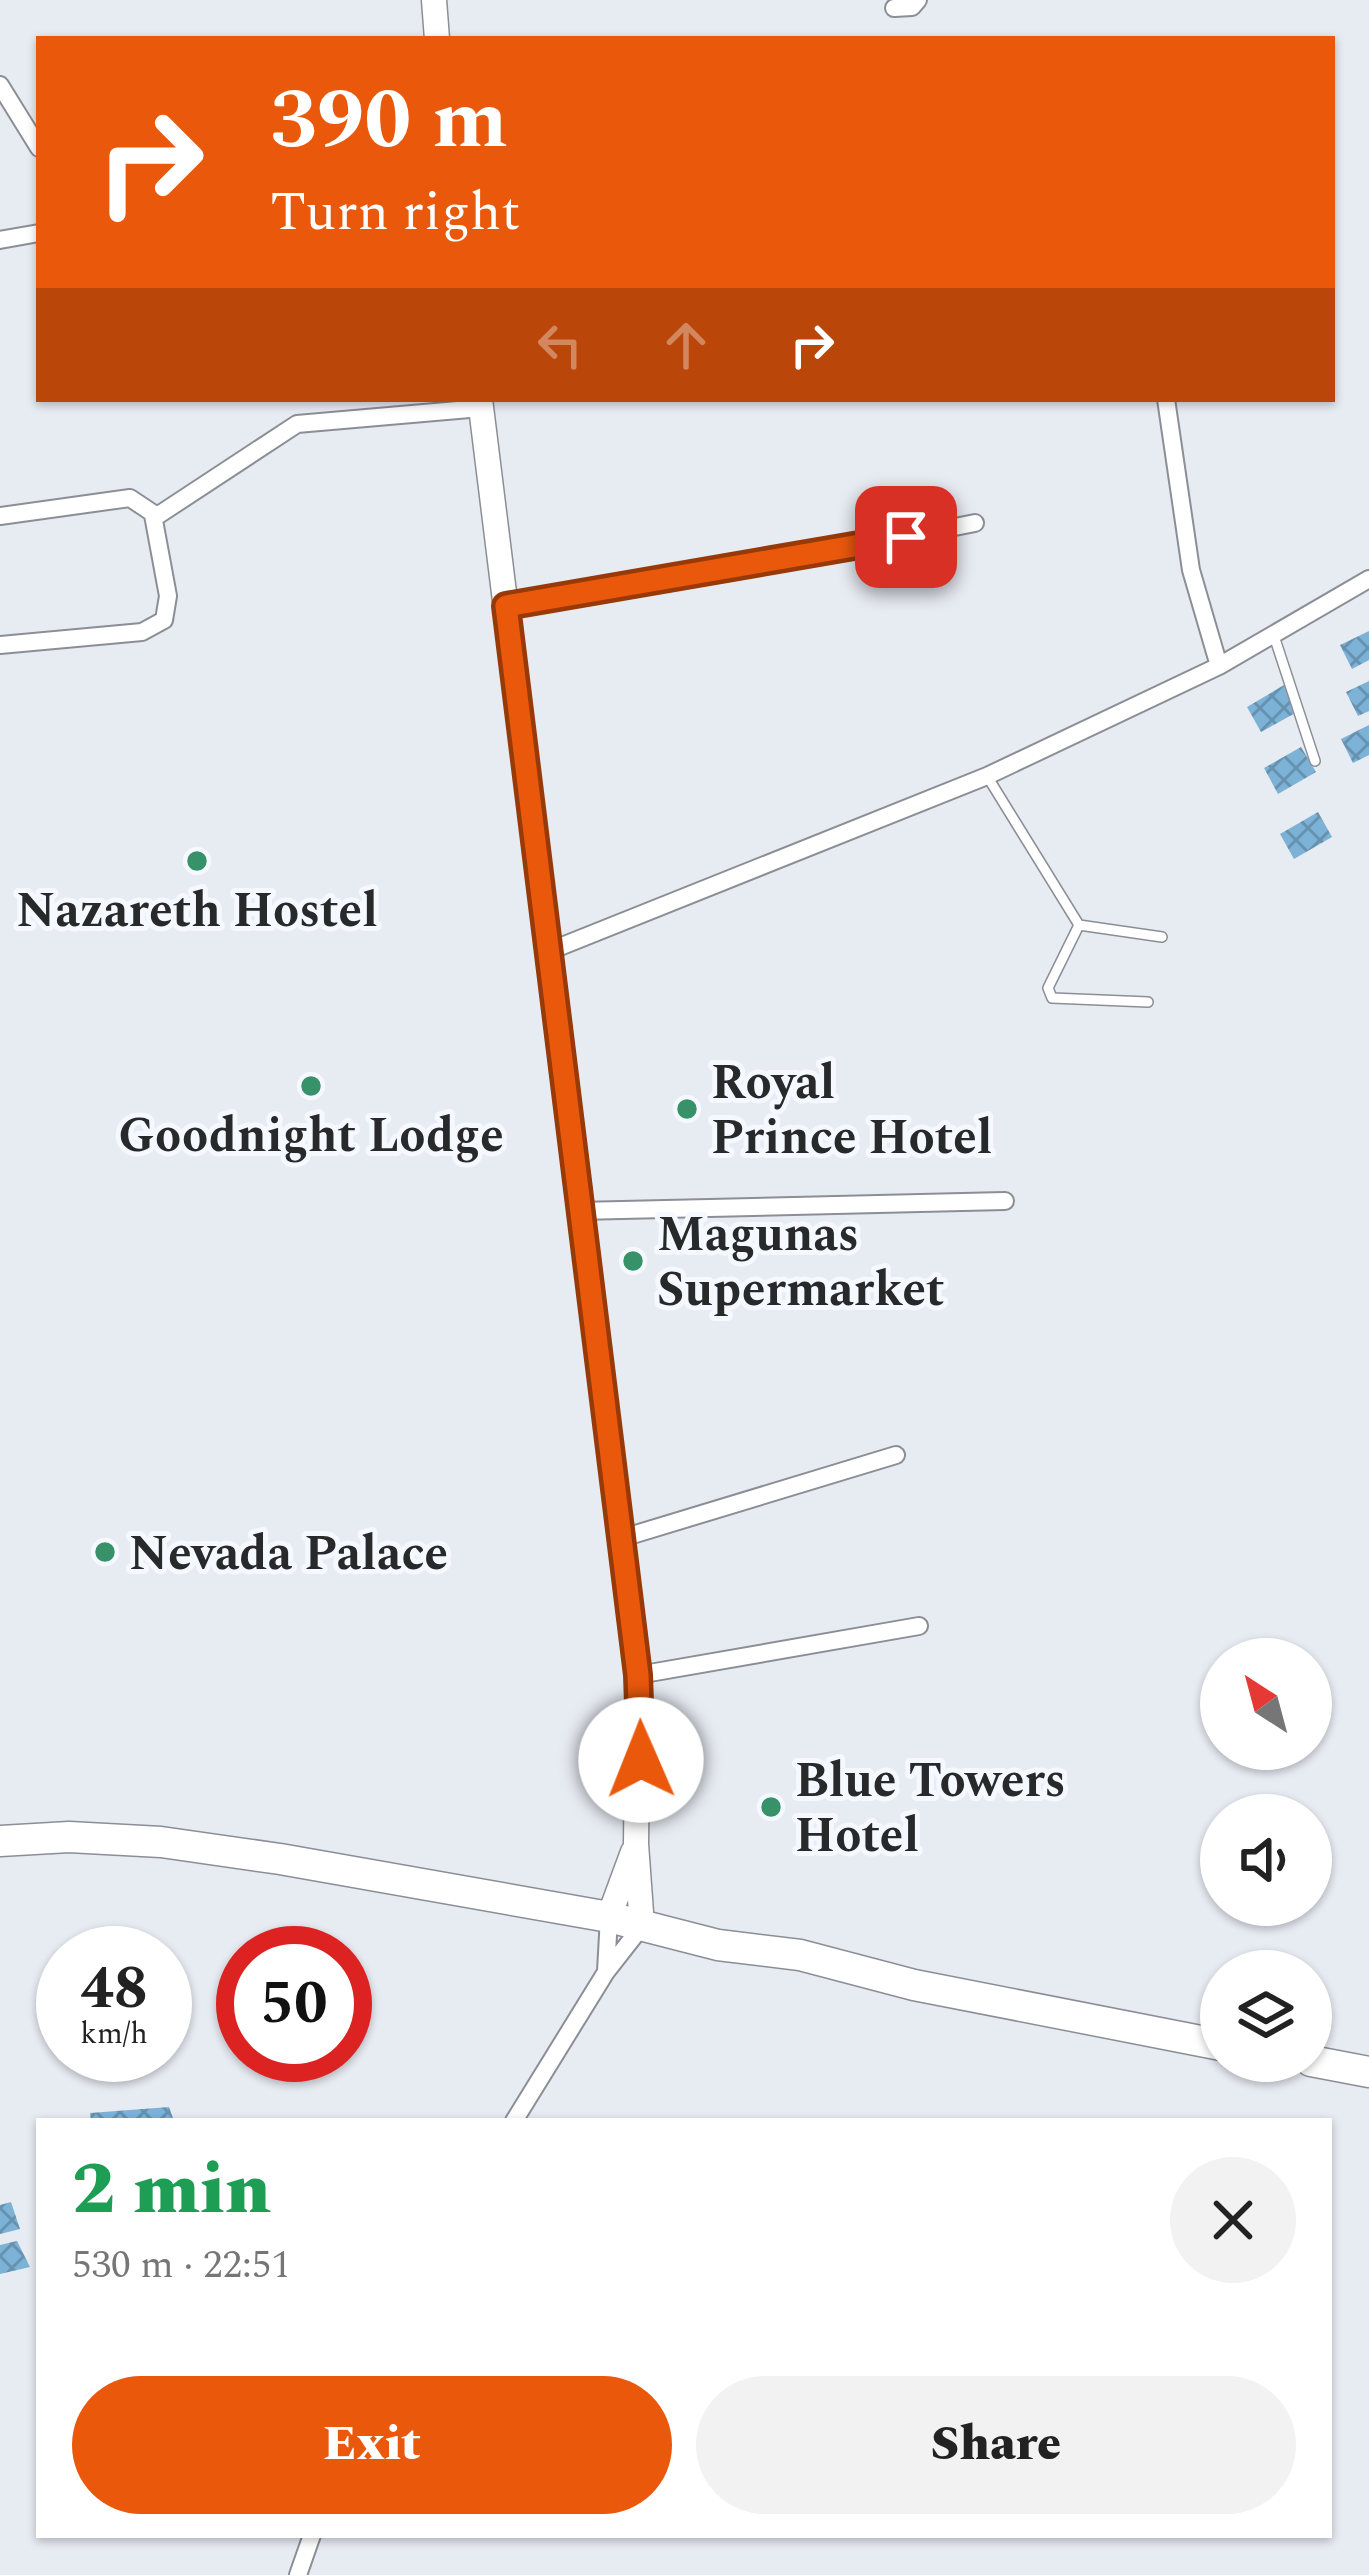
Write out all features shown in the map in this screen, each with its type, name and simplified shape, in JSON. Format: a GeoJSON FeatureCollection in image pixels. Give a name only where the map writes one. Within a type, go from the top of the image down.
{"type":"FeatureCollection","features":[{"type":"Feature","properties":{"kind":"highway"},"geometry":{"type":"LineString","coordinates":[[0,1841],[69,1837],[161,1842],[609,1917],[653,1930],[800,1955],[933,1989],[1200,2041]]}},
{"type":"Feature","properties":{"kind":"highway"},"geometry":{"type":"LineString","coordinates":[[1332,2065],[1369,2072]]}},
{"type":"Feature","properties":{"kind":"main road"},"geometry":{"type":"LineString","coordinates":[[434,0],[437,36]]}},
{"type":"Feature","properties":{"kind":"main road"},"geometry":{"type":"LineString","coordinates":[[480,404],[638,1675],[636,1844],[653,1930]]}},
{"type":"Feature","properties":{"kind":"main road"},"geometry":{"type":"LineString","coordinates":[[609,1917],[636,1844]]}},
{"type":"Feature","properties":{"kind":"street"},"geometry":{"type":"LineString","coordinates":[[894,8],[912,7],[918,0]]}},
{"type":"Feature","properties":{"kind":"street"},"geometry":{"type":"LineString","coordinates":[[0,85],[36,143]]}},
{"type":"Feature","properties":{"kind":"street"},"geometry":{"type":"LineString","coordinates":[[0,240],[36,233]]}},
{"type":"Feature","properties":{"kind":"street"},"geometry":{"type":"LineString","coordinates":[[1166,402],[1191,570],[1219,666]]}},
{"type":"Feature","properties":{"kind":"street"},"geometry":{"type":"LineString","coordinates":[[153,515],[170,511],[297,424],[480,404]]}},
{"type":"Feature","properties":{"kind":"street"},"geometry":{"type":"LineString","coordinates":[[0,516],[130,498],[153,515],[169,610],[164,620],[142,632],[0,645]]}},
{"type":"Feature","properties":{"kind":"street"},"geometry":{"type":"LineString","coordinates":[[506,606],[751,567],[975,523]]}},
{"type":"Feature","properties":{"kind":"street"},"geometry":{"type":"LineString","coordinates":[[547,952],[987,776],[1219,666],[1369,579]]}},
{"type":"Feature","properties":{"kind":"street"},"geometry":{"type":"LineString","coordinates":[[578,1211],[1005,1201]]}},
{"type":"Feature","properties":{"kind":"street"},"geometry":{"type":"LineString","coordinates":[[619,1539],[896,1455]]}},
{"type":"Feature","properties":{"kind":"street"},"geometry":{"type":"LineString","coordinates":[[638,1675],[920,1626]]}},
{"type":"Feature","properties":{"kind":"street"},"geometry":{"type":"LineString","coordinates":[[606,1972],[609,1917]]}},
{"type":"Feature","properties":{"kind":"street"},"geometry":{"type":"LineString","coordinates":[[516,2118],[606,1972],[653,1930]]}},
{"type":"Feature","properties":{"kind":"street"},"geometry":{"type":"LineString","coordinates":[[298,2575],[311,2538]]}},
{"type":"Feature","properties":{"kind":"lane"},"geometry":{"type":"LineString","coordinates":[[1274,636],[1315,761]]}},
{"type":"Feature","properties":{"kind":"lane"},"geometry":{"type":"LineString","coordinates":[[987,776],[1079,926]]}},
{"type":"Feature","properties":{"kind":"lane"},"geometry":{"type":"LineString","coordinates":[[1079,926],[1162,937]]}},
{"type":"Feature","properties":{"kind":"lane"},"geometry":{"type":"LineString","coordinates":[[1079,926],[1048,988],[1052,998],[1148,1003]]}},
{"type":"Feature","properties":{"kind":"building"},"geometry":{"type":"Polygon","coordinates":[[[1369,631],[1369,660],[1352,669],[1340,645],[1369,631]]]}},
{"type":"Feature","properties":{"kind":"building"},"geometry":{"type":"Polygon","coordinates":[[[1369,681],[1369,711],[1358,716],[1346,692],[1369,681]]]}},
{"type":"Feature","properties":{"kind":"building"},"geometry":{"type":"Polygon","coordinates":[[[1284,685],[1299,711],[1261,732],[1247,707],[1284,685]]]}},
{"type":"Feature","properties":{"kind":"building"},"geometry":{"type":"Polygon","coordinates":[[[1369,725],[1369,755],[1353,763],[1341,739],[1369,725]]]}},
{"type":"Feature","properties":{"kind":"building"},"geometry":{"type":"Polygon","coordinates":[[[1301,747],[1316,772],[1278,794],[1264,768],[1301,747]]]}},
{"type":"Feature","properties":{"kind":"building"},"geometry":{"type":"Polygon","coordinates":[[[1318,812],[1332,837],[1294,859],[1280,834],[1318,812]]]}},
{"type":"Feature","properties":{"kind":"building"},"geometry":{"type":"Polygon","coordinates":[[[169,2107],[173,2118],[91,2118],[90,2113],[169,2107]]]}},
{"type":"Feature","properties":{"kind":"building"},"geometry":{"type":"Polygon","coordinates":[[[11,2202],[20,2229],[0,2234],[0,2205],[11,2202]]]}},
{"type":"Feature","properties":{"kind":"building"},"geometry":{"type":"Polygon","coordinates":[[[17,2241],[30,2267],[0,2274],[0,2245],[17,2241]]]}},
{"type":"Feature","properties":{"kind":"place","name":"Nazareth Hostel"},"geometry":{"type":"Point","coordinates":[197,861]}},
{"type":"Feature","properties":{"kind":"place","name":"Goodnight Lodge"},"geometry":{"type":"Point","coordinates":[311,1086]}},
{"type":"Feature","properties":{"kind":"place","name":"Royal Prince Hotel"},"geometry":{"type":"Point","coordinates":[687,1109]}},
{"type":"Feature","properties":{"kind":"place","name":"Magunas Supermarket"},"geometry":{"type":"Point","coordinates":[633,1261]}},
{"type":"Feature","properties":{"kind":"place","name":"Nevada Palace"},"geometry":{"type":"Point","coordinates":[105,1552]}},
{"type":"Feature","properties":{"kind":"place","name":"Blue Towers Hotel"},"geometry":{"type":"Point","coordinates":[771,1807]}},
{"type":"Feature","properties":{"kind":"route"},"geometry":{"type":"LineString","coordinates":[[641,1760],[631,1614],[557,1053],[506,606],[906,537]]}}]}
